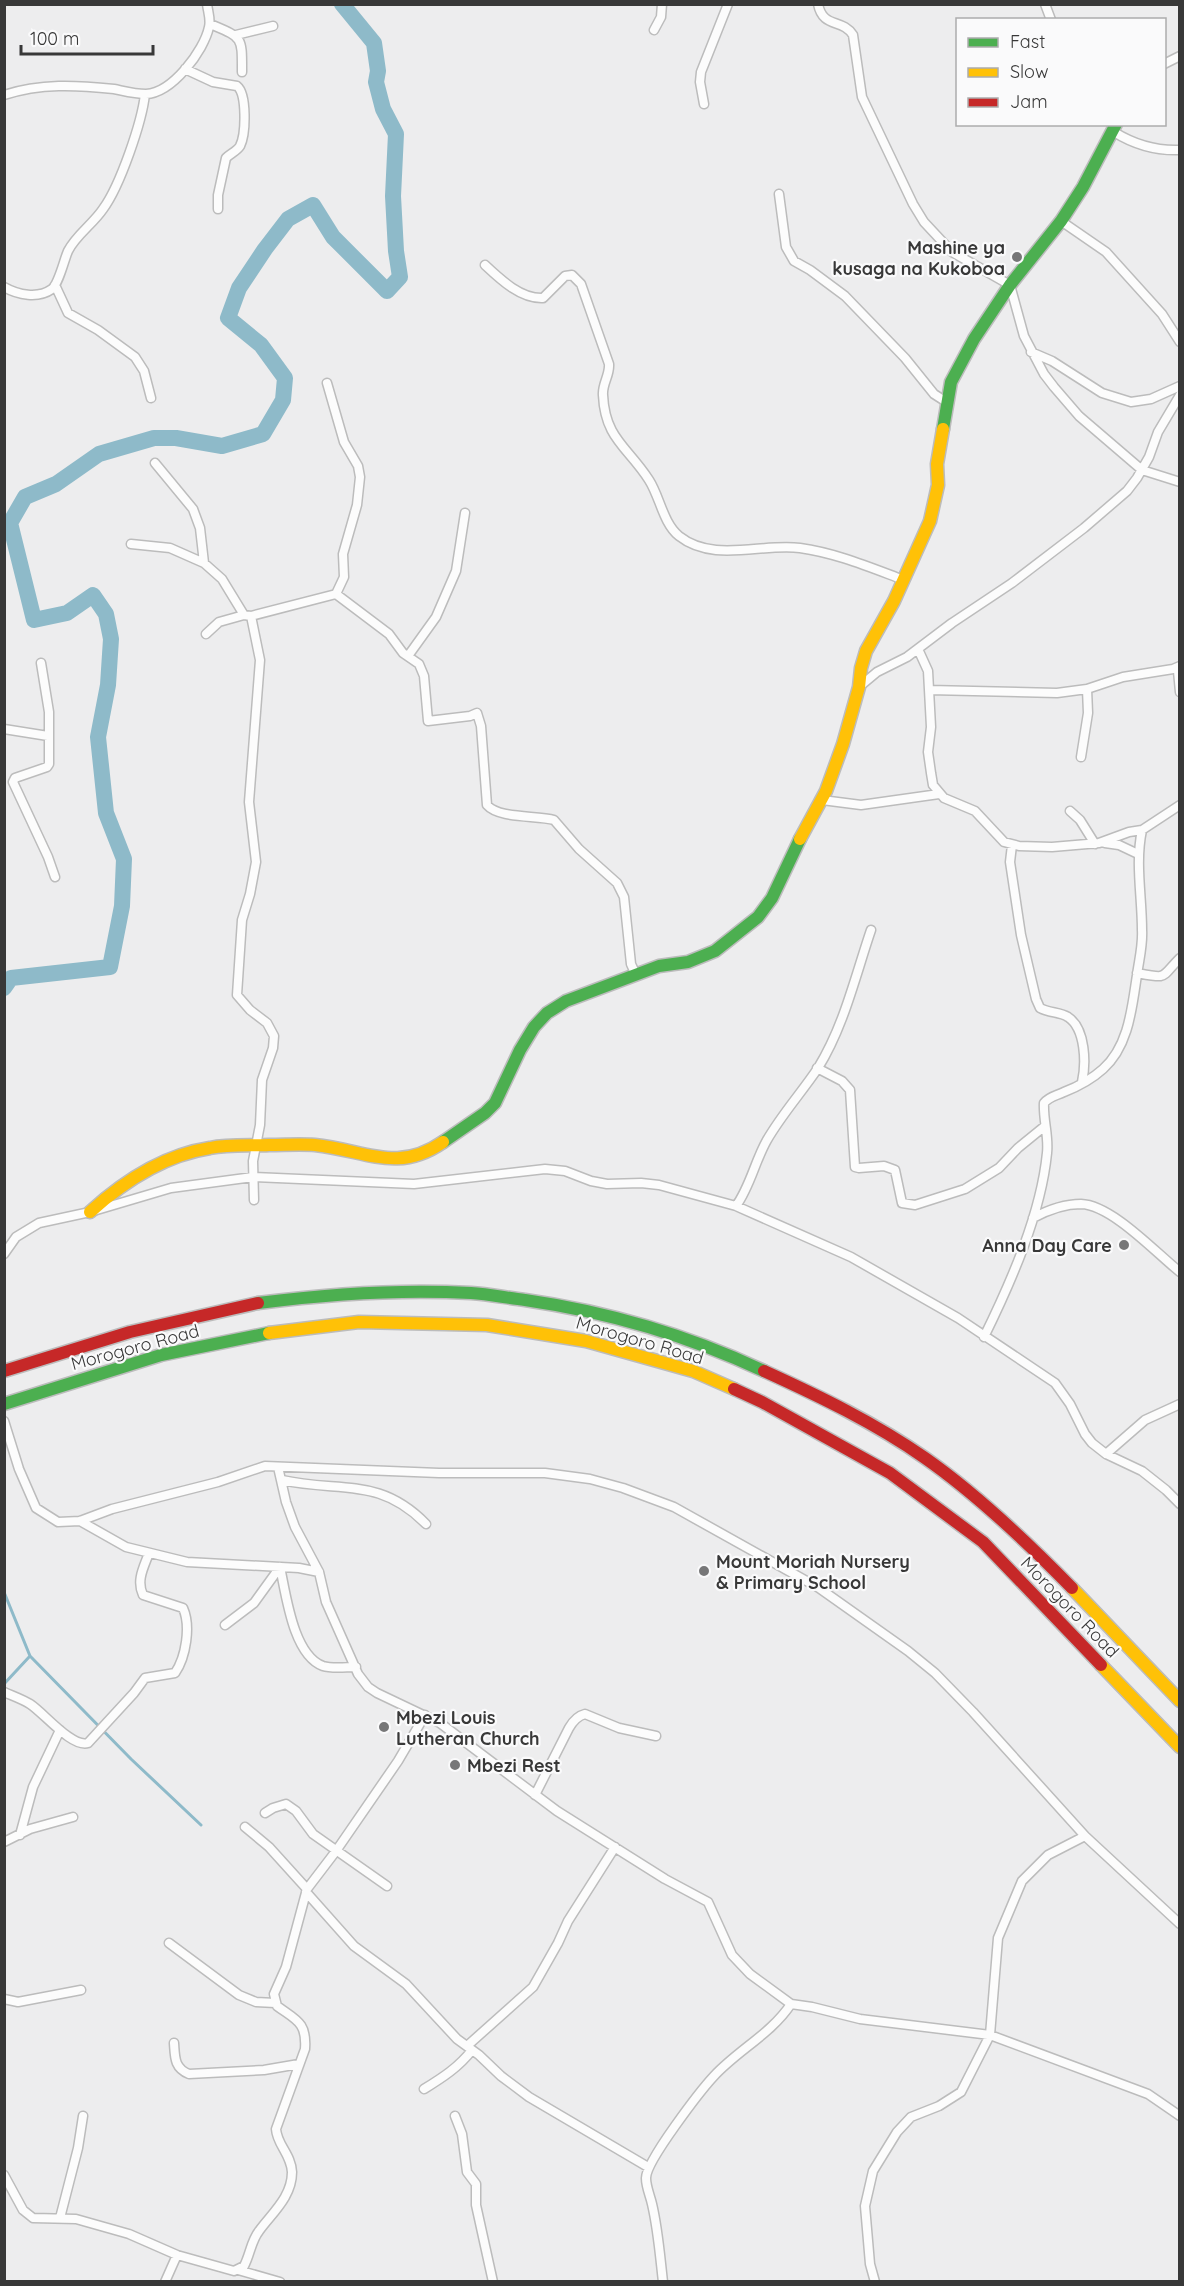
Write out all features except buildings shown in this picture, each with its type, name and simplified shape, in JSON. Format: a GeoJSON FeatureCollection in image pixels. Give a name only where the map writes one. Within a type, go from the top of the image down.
{"type":"FeatureCollection","features":[{"type":"Feature","properties":{"kind":"main road"},"geometry":{"type":"LineString","coordinates":[[90,1212],[130,1180],[179,1157],[223,1146],[326,1146],[394,1159],[408,1159],[427,1153],[485,1113],[495,1103],[520,1050],[534,1027],[547,1013],[566,1001],[659,966],[688,962],[715,951],[758,917],[772,898],[794,850],[822,800],[843,744],[859,687],[866,651],[904,580],[930,521],[938,485],[937,464],[951,382],[974,339],[1010,285],[1061,221],[1115,128]]}},
{"type":"Feature","properties":{"kind":"main road","name":"Morogoro Road"},"geometry":{"type":"LineString","coordinates":[[4,1371],[130,1332],[248,1305],[360,1293],[472,1293],[573,1307],[650,1326],[717,1349],[834,1403],[925,1458],[993,1512],[1065,1581],[1179,1701]]}},
{"type":"Feature","properties":{"kind":"main road","name":"Morogoro Road"},"geometry":{"type":"LineString","coordinates":[[4,1404],[161,1355],[262,1334],[359,1322],[487,1325],[586,1341],[693,1371],[762,1402],[890,1473],[983,1542],[1179,1747]]}},
{"type":"Feature","properties":{"kind":"street"},"geometry":{"type":"LineString","coordinates":[[4,94],[35,86],[71,85],[145,94],[166,88],[185,69],[207,36],[210,24],[207,4]]}},
{"type":"Feature","properties":{"kind":"street"},"geometry":{"type":"LineString","coordinates":[[654,30],[661,17],[662,4]]}},
{"type":"Feature","properties":{"kind":"street"},"geometry":{"type":"LineString","coordinates":[[705,104],[700,82],[701,72],[728,4]]}},
{"type":"Feature","properties":{"kind":"street"},"geometry":{"type":"LineString","coordinates":[[818,4],[819,12],[825,20],[847,28],[853,35],[862,97],[909,197],[924,222],[952,252],[1010,285],[1024,336],[1031,352],[1044,374],[1079,416],[1142,470],[1179,482]]}},
{"type":"Feature","properties":{"kind":"street"},"geometry":{"type":"LineString","coordinates":[[210,24],[236,35],[241,41],[242,72]]}},
{"type":"Feature","properties":{"kind":"street"},"geometry":{"type":"LineString","coordinates":[[236,35],[273,26]]}},
{"type":"Feature","properties":{"kind":"street"},"geometry":{"type":"LineString","coordinates":[[185,69],[213,82],[237,86],[242,93],[243,137],[237,150],[226,158],[218,195],[218,209]]}},
{"type":"Feature","properties":{"kind":"street"},"geometry":{"type":"LineString","coordinates":[[4,287],[26,295],[42,294],[55,285],[69,249],[93,223],[115,191],[143,112],[145,94]]}},
{"type":"Feature","properties":{"kind":"street"},"geometry":{"type":"LineString","coordinates":[[1115,128],[1132,143],[1147,148],[1179,150]]}},
{"type":"Feature","properties":{"kind":"street"},"geometry":{"type":"LineString","coordinates":[[779,194],[786,247],[794,261],[845,296],[898,350],[934,394],[948,403]]}},
{"type":"Feature","properties":{"kind":"street"},"geometry":{"type":"LineString","coordinates":[[1061,221],[1106,252],[1162,314],[1179,342]]}},
{"type":"Feature","properties":{"kind":"street"},"geometry":{"type":"LineString","coordinates":[[485,265],[504,282],[531,298],[543,297],[565,276],[572,275],[581,284],[609,364],[610,372],[602,394],[610,430],[646,476],[673,528],[680,536],[691,543],[714,550],[781,547],[829,554],[904,580]]}},
{"type":"Feature","properties":{"kind":"street"},"geometry":{"type":"LineString","coordinates":[[55,285],[68,313],[98,330],[135,357],[144,371],[151,398]]}},
{"type":"Feature","properties":{"kind":"street"},"geometry":{"type":"LineString","coordinates":[[1031,352],[1059,365],[1102,393],[1131,402],[1151,399],[1179,386]]}},
{"type":"Feature","properties":{"kind":"street"},"geometry":{"type":"LineString","coordinates":[[327,383],[344,442],[358,466],[360,477],[357,505],[343,554],[344,577],[336,594]]}},
{"type":"Feature","properties":{"kind":"street"},"geometry":{"type":"LineString","coordinates":[[859,687],[877,672],[918,649],[952,623],[1012,584],[1083,528],[1126,490],[1142,470],[1158,432],[1179,395]]}},
{"type":"Feature","properties":{"kind":"street"},"geometry":{"type":"LineString","coordinates":[[155,464],[193,509],[200,528],[204,563]]}},
{"type":"Feature","properties":{"kind":"street"},"geometry":{"type":"LineString","coordinates":[[408,656],[436,617],[456,571],[465,513]]}},
{"type":"Feature","properties":{"kind":"street"},"geometry":{"type":"LineString","coordinates":[[130,544],[164,546],[204,563],[222,579],[248,616],[260,660],[249,802],[256,862],[242,920],[237,995],[250,1010],[267,1023],[274,1036],[273,1048],[262,1080],[260,1125],[253,1161],[254,1200]]}},
{"type":"Feature","properties":{"kind":"street"},"geometry":{"type":"LineString","coordinates":[[207,634],[219,622],[336,594]]}},
{"type":"Feature","properties":{"kind":"street"},"geometry":{"type":"LineString","coordinates":[[336,594],[389,634],[408,656],[419,664],[424,676],[428,721],[470,716],[477,713],[481,726],[486,801],[489,808],[506,814],[554,820],[587,857],[617,883],[624,897],[631,964],[636,975]]}},
{"type":"Feature","properties":{"kind":"street"},"geometry":{"type":"LineString","coordinates":[[918,649],[927,667],[931,727],[928,752],[933,784],[939,794],[975,811],[998,836],[1012,845],[1038,847],[1097,843],[1119,845],[1138,854]]}},
{"type":"Feature","properties":{"kind":"street"},"geometry":{"type":"LineString","coordinates":[[41,663],[49,712],[48,765],[15,778],[13,782],[55,877]]}},
{"type":"Feature","properties":{"kind":"street"},"geometry":{"type":"LineString","coordinates":[[929,690],[1057,693],[1088,689],[1123,677],[1179,667],[1179,692]]}},
{"type":"Feature","properties":{"kind":"street"},"geometry":{"type":"LineString","coordinates":[[1081,757],[1088,713],[1088,689]]}},
{"type":"Feature","properties":{"kind":"street"},"geometry":{"type":"LineString","coordinates":[[4,729],[48,736]]}},
{"type":"Feature","properties":{"kind":"street"},"geometry":{"type":"LineString","coordinates":[[822,800],[861,805],[939,794]]}},
{"type":"Feature","properties":{"kind":"street"},"geometry":{"type":"LineString","coordinates":[[1097,843],[1142,830],[1179,805]]}},
{"type":"Feature","properties":{"kind":"street"},"geometry":{"type":"LineString","coordinates":[[1070,811],[1080,820],[1097,843]]}},
{"type":"Feature","properties":{"kind":"street"},"geometry":{"type":"LineString","coordinates":[[984,1337],[999,1307],[1033,1218],[1047,1156],[1044,1103],[1049,1098],[1075,1087],[1103,1068],[1121,1044],[1129,1022],[1143,931],[1138,854],[1142,830]]}},
{"type":"Feature","properties":{"kind":"street"},"geometry":{"type":"LineString","coordinates":[[1012,845],[1011,869],[1021,935],[1036,999],[1040,1008],[1065,1016],[1077,1028],[1085,1054],[1082,1082]]}},
{"type":"Feature","properties":{"kind":"street"},"geometry":{"type":"LineString","coordinates":[[736,1206],[744,1196],[755,1164],[768,1138],[818,1068],[844,1018],[871,930]]}},
{"type":"Feature","properties":{"kind":"street"},"geometry":{"type":"LineString","coordinates":[[1137,974],[1162,976],[1169,973],[1179,958]]}},
{"type":"Feature","properties":{"kind":"street"},"geometry":{"type":"LineString","coordinates":[[818,1068],[842,1081],[850,1090],[855,1167],[885,1166],[895,1170],[899,1198],[906,1205],[915,1205],[948,1195],[978,1182],[999,1168],[1018,1148],[1045,1126]]}},
{"type":"Feature","properties":{"kind":"street"},"geometry":{"type":"LineString","coordinates":[[4,1254],[16,1238],[39,1224],[90,1212],[171,1188],[253,1177],[414,1184],[545,1169],[565,1171],[591,1181],[607,1184],[659,1185],[736,1206],[851,1257],[958,1318],[1055,1383],[1070,1404],[1085,1434],[1106,1454],[1142,1471],[1179,1504]]}},
{"type":"Feature","properties":{"kind":"street"},"geometry":{"type":"LineString","coordinates":[[1033,1218],[1047,1211],[1082,1204],[1109,1213],[1179,1272]]}},
{"type":"Feature","properties":{"kind":"street"},"geometry":{"type":"LineString","coordinates":[[1106,1454],[1145,1420],[1179,1404]]}},
{"type":"Feature","properties":{"kind":"street"},"geometry":{"type":"LineString","coordinates":[[4,1421],[19,1468],[36,1508],[58,1522],[80,1521],[112,1509],[218,1482],[255,1468],[278,1467],[439,1473],[545,1473],[590,1479],[623,1488],[674,1507],[819,1588],[935,1673],[1085,1836],[1179,1924]]}},
{"type":"Feature","properties":{"kind":"street"},"geometry":{"type":"LineString","coordinates":[[278,1467],[295,1527],[319,1572],[326,1602],[362,1680],[377,1693],[426,1715],[472,1746],[535,1795],[665,1879],[708,1902],[732,1955],[750,1974],[791,2004],[860,2019],[990,2035],[1148,2094],[1179,2116]]}},
{"type":"Feature","properties":{"kind":"street"},"geometry":{"type":"LineString","coordinates":[[282,1480],[304,1485],[363,1488],[379,1492],[399,1501],[426,1524]]}},
{"type":"Feature","properties":{"kind":"street"},"geometry":{"type":"LineString","coordinates":[[80,1521],[126,1547],[187,1562],[280,1567],[319,1572]]}},
{"type":"Feature","properties":{"kind":"street"},"geometry":{"type":"LineString","coordinates":[[4,1692],[31,1705],[79,1744],[88,1743],[130,1698],[145,1678],[175,1673],[180,1665],[187,1623],[186,1615],[183,1608],[143,1595],[139,1587],[149,1553]]}},
{"type":"Feature","properties":{"kind":"street"},"geometry":{"type":"LineString","coordinates":[[225,1625],[254,1603],[280,1567]]}},
{"type":"Feature","properties":{"kind":"street"},"geometry":{"type":"LineString","coordinates":[[280,1567],[295,1630],[308,1654],[324,1666],[356,1667]]}},
{"type":"Feature","properties":{"kind":"street"},"geometry":{"type":"LineString","coordinates":[[535,1795],[568,1728],[579,1716],[585,1714],[619,1728],[656,1736]]}},
{"type":"Feature","properties":{"kind":"street"},"geometry":{"type":"LineString","coordinates":[[275,2002],[274,1994],[286,1966],[307,1890],[399,1761],[426,1715]]}},
{"type":"Feature","properties":{"kind":"street"},"geometry":{"type":"LineString","coordinates":[[20,1835],[33,1787],[60,1730]]}},
{"type":"Feature","properties":{"kind":"street"},"geometry":{"type":"LineString","coordinates":[[265,1813],[286,1804],[296,1811],[313,1834],[387,1886]]}},
{"type":"Feature","properties":{"kind":"street"},"geometry":{"type":"LineString","coordinates":[[4,1842],[30,1829],[73,1817]]}},
{"type":"Feature","properties":{"kind":"street"},"geometry":{"type":"LineString","coordinates":[[245,1827],[268,1847],[354,1946],[406,1984],[457,2039],[523,2093],[648,2167]]}},
{"type":"Feature","properties":{"kind":"street"},"geometry":{"type":"LineString","coordinates":[[874,2282],[870,2264],[866,2206],[873,2171],[897,2132],[911,2117],[939,2106],[961,2091],[990,2035],[998,1938],[1022,1881],[1048,1855],[1085,1836]]}},
{"type":"Feature","properties":{"kind":"street"},"geometry":{"type":"LineString","coordinates":[[424,2089],[444,2077],[463,2061],[469,2048],[533,1987],[568,1921],[615,1847]]}},
{"type":"Feature","properties":{"kind":"street"},"geometry":{"type":"LineString","coordinates":[[169,1943],[239,1995],[256,2002],[275,2002],[296,2019],[303,2028],[306,2038],[305,2049],[276,2129],[279,2142],[290,2159],[292,2173],[287,2193],[277,2211],[257,2233],[246,2263],[238,2270]]}},
{"type":"Feature","properties":{"kind":"street"},"geometry":{"type":"LineString","coordinates":[[4,1999],[18,2002],[81,1990]]}},
{"type":"Feature","properties":{"kind":"street"},"geometry":{"type":"LineString","coordinates":[[663,2282],[652,2204],[647,2187],[648,2167],[661,2144],[715,2075],[783,2017],[791,2004]]}},
{"type":"Feature","properties":{"kind":"street"},"geometry":{"type":"LineString","coordinates":[[174,2043],[176,2065],[181,2071],[189,2074],[264,2070],[299,2064]]}},
{"type":"Feature","properties":{"kind":"street"},"geometry":{"type":"LineString","coordinates":[[60,2218],[78,2148],[83,2116]]}},
{"type":"Feature","properties":{"kind":"street"},"geometry":{"type":"LineString","coordinates":[[455,2116],[462,2134],[467,2172],[476,2184],[480,2226],[493,2282]]}},
{"type":"Feature","properties":{"kind":"street"},"geometry":{"type":"LineString","coordinates":[[5,2176],[23,2210],[29,2216],[41,2219],[76,2219],[129,2234],[177,2255],[280,2282]]}},
{"type":"Feature","properties":{"kind":"street"},"geometry":{"type":"LineString","coordinates":[[165,2282],[177,2255]]}},
{"type":"Feature","properties":{"kind":"waterway"},"geometry":{"type":"LineString","coordinates":[[4,988],[11,978],[110,967],[122,906],[124,859],[106,813],[98,737],[108,685],[111,639],[106,614],[93,595],[67,613],[34,620],[10,523],[25,497],[56,484],[99,454],[154,438],[176,438],[222,446],[263,434],[283,400],[285,378],[261,345],[228,318],[239,288],[288,219],[313,205],[333,237],[387,291],[400,277],[393,196],[396,134],[383,109],[376,82],[378,71],[374,43],[342,4]]}},
{"type":"Feature","properties":{"kind":"waterway"},"geometry":{"type":"LineString","coordinates":[[4,981],[11,978]]}},
{"type":"Feature","properties":{"kind":"waterway"},"geometry":{"type":"LineString","coordinates":[[4,1592],[30,1656],[131,1759],[201,1825]]}},
{"type":"Feature","properties":{"kind":"waterway"},"geometry":{"type":"LineString","coordinates":[[4,1684],[30,1656]]}},
{"type":"Feature","properties":{"kind":"traffic: fast"},"geometry":{"type":"LineString","coordinates":[[943,429],[951,382],[974,339],[1010,285],[1061,221],[1083,187],[1115,126]]}},
{"type":"Feature","properties":{"kind":"traffic: fast"},"geometry":{"type":"LineString","coordinates":[[443,1142],[485,1113],[495,1103],[520,1050],[534,1027],[547,1013],[566,1001],[659,966],[688,962],[715,951],[758,917],[772,898],[800,839]]}},
{"type":"Feature","properties":{"kind":"traffic: fast"},"geometry":{"type":"LineString","coordinates":[[258,1303],[391,1292],[491,1295],[587,1311],[647,1326],[706,1346],[764,1371]]}},
{"type":"Feature","properties":{"kind":"traffic: fast"},"geometry":{"type":"LineString","coordinates":[[4,1404],[161,1355],[269,1333]]}},
{"type":"Feature","properties":{"kind":"traffic: slow"},"geometry":{"type":"LineString","coordinates":[[800,839],[826,791],[843,744],[859,687],[866,651],[894,601],[930,521],[938,485],[937,464],[943,429]]}},
{"type":"Feature","properties":{"kind":"traffic: slow"},"geometry":{"type":"LineString","coordinates":[[90,1212],[116,1190],[145,1171],[176,1157],[210,1148],[315,1145],[395,1158],[411,1157],[426,1152],[443,1142]]}},
{"type":"Feature","properties":{"kind":"traffic: slow"},"geometry":{"type":"LineString","coordinates":[[269,1333],[359,1322],[487,1325],[586,1341],[693,1371],[734,1389]]}},
{"type":"Feature","properties":{"kind":"traffic: slow"},"geometry":{"type":"LineString","coordinates":[[1072,1588],[1180,1701]]}},
{"type":"Feature","properties":{"kind":"traffic: slow"},"geometry":{"type":"LineString","coordinates":[[1101,1665],[1180,1747]]}},
{"type":"Feature","properties":{"kind":"traffic: jam"},"geometry":{"type":"LineString","coordinates":[[4,1371],[130,1332],[258,1303]]}},
{"type":"Feature","properties":{"kind":"traffic: jam"},"geometry":{"type":"LineString","coordinates":[[764,1371],[846,1411],[925,1458],[964,1487],[1002,1520],[1072,1588]]}},
{"type":"Feature","properties":{"kind":"traffic: jam"},"geometry":{"type":"LineString","coordinates":[[734,1389],[762,1402],[890,1473],[983,1542],[1101,1665]]}},
{"type":"Feature","properties":{"kind":"place","name":"Mashine ya kusaga na Kukoboa"},"geometry":{"type":"Point","coordinates":[1017,257]}},
{"type":"Feature","properties":{"kind":"place","name":"Anna Day Care"},"geometry":{"type":"Point","coordinates":[1124,1245]}},
{"type":"Feature","properties":{"kind":"place","name":"Mount Moriah Nursery & Primary School"},"geometry":{"type":"Point","coordinates":[704,1571]}},
{"type":"Feature","properties":{"kind":"place","name":"Mbezi Louis Lutheran Church"},"geometry":{"type":"Point","coordinates":[384,1727]}},
{"type":"Feature","properties":{"kind":"place","name":"Mbezi Rest"},"geometry":{"type":"Point","coordinates":[455,1765]}}]}
